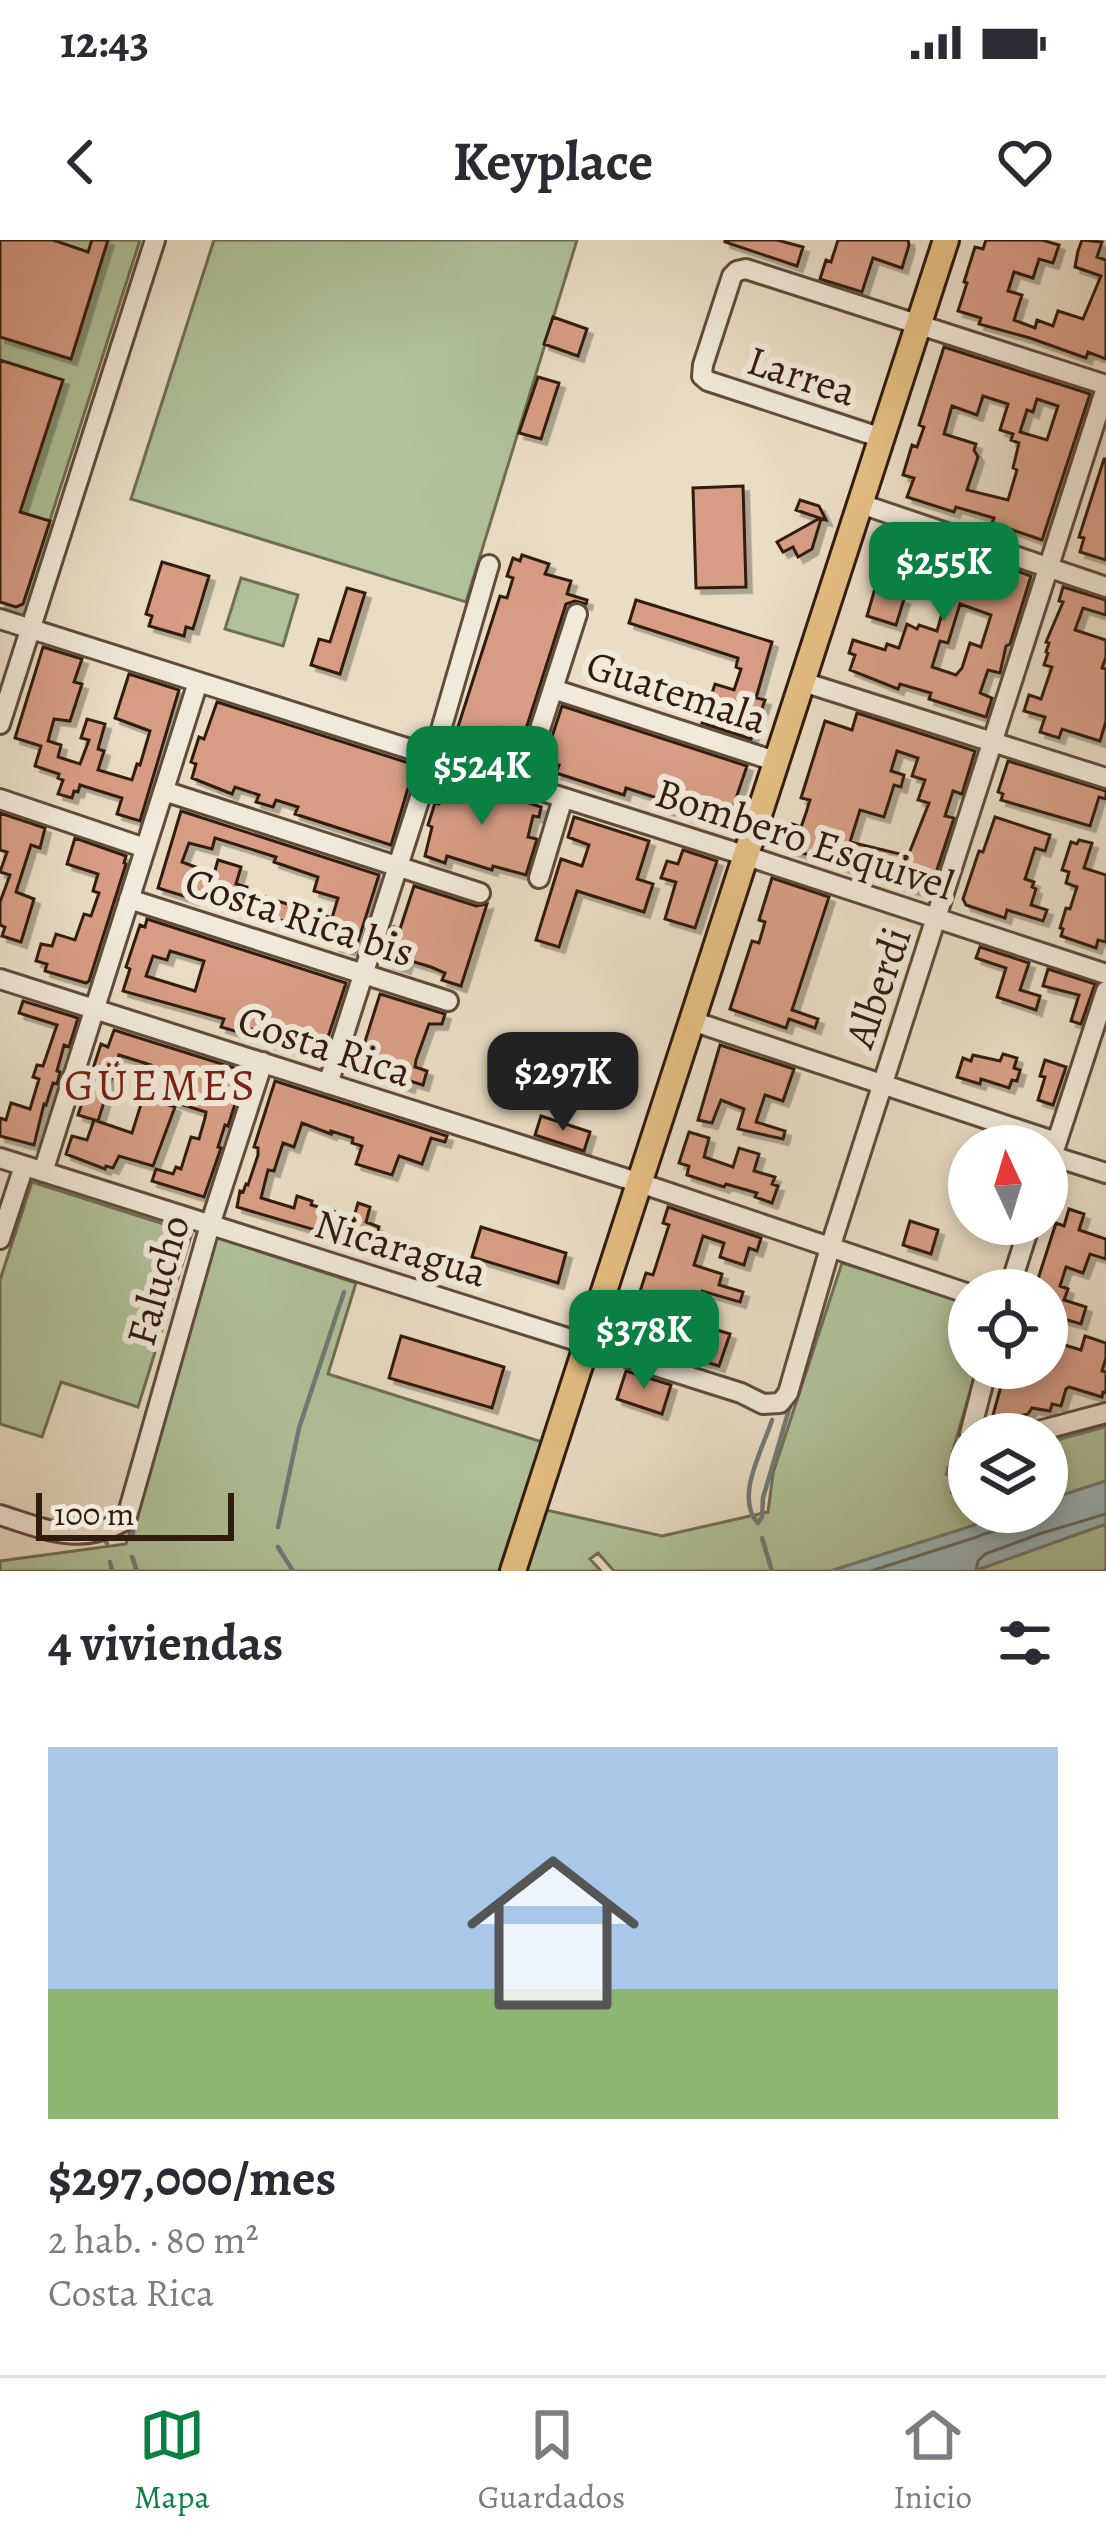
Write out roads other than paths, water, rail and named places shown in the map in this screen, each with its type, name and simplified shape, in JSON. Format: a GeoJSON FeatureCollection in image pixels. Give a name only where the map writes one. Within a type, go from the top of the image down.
{"type":"FeatureCollection","features":[{"type":"Feature","properties":{"kind":"main road"},"geometry":{"type":"LineString","coordinates":[[514,1571],[946,240]]}},
{"type":"Feature","properties":{"kind":"street"},"geometry":{"type":"LineString","coordinates":[[0,724],[155,240]]}},
{"type":"Feature","properties":{"kind":"street","name":"Larrea"},"geometry":{"type":"LineString","coordinates":[[881,438],[708,382],[702,376],[732,276],[746,269],[919,326]]}},
{"type":"Feature","properties":{"kind":"street"},"geometry":{"type":"LineString","coordinates":[[919,326],[1106,387]]}},
{"type":"Feature","properties":{"kind":"street","name":"Alberdi"},"geometry":{"type":"LineString","coordinates":[[780,1403],[788,1393],[830,1248],[1106,387]]}},
{"type":"Feature","properties":{"kind":"street"},"geometry":{"type":"LineString","coordinates":[[861,504],[1106,587]]}},
{"type":"Feature","properties":{"kind":"street"},"geometry":{"type":"LineString","coordinates":[[328,1084],[489,565]]}},
{"type":"Feature","properties":{"kind":"street"},"geometry":{"type":"LineString","coordinates":[[522,785],[577,614]]}},
{"type":"Feature","properties":{"kind":"street","name":"Bombero Esquivel"},"geometry":{"type":"LineString","coordinates":[[0,619],[1106,974]]}},
{"type":"Feature","properties":{"kind":"street"},"geometry":{"type":"LineString","coordinates":[[0,1239],[33,1169],[94,1009],[198,682]]}},
{"type":"Feature","properties":{"kind":"street","name":"Guatemala"},"geometry":{"type":"LineString","coordinates":[[803,682],[1106,778]]}},
{"type":"Feature","properties":{"kind":"street","name":"Guatemala"},"geometry":{"type":"LineString","coordinates":[[553,689],[778,761]]}},
{"type":"Feature","properties":{"kind":"street"},"geometry":{"type":"LineString","coordinates":[[164,791],[480,893]]}},
{"type":"Feature","properties":{"kind":"street"},"geometry":{"type":"LineString","coordinates":[[539,878],[563,798]]}},
{"type":"Feature","properties":{"kind":"street"},"geometry":{"type":"LineString","coordinates":[[0,799],[145,848]]}},
{"type":"Feature","properties":{"kind":"street","name":"Costa Rica bis"},"geometry":{"type":"LineString","coordinates":[[129,898],[448,1001]]}},
{"type":"Feature","properties":{"kind":"street","name":"Costa Rica"},"geometry":{"type":"LineString","coordinates":[[0,979],[640,1183],[948,1287]]}},
{"type":"Feature","properties":{"kind":"street"},"geometry":{"type":"LineString","coordinates":[[1062,1125],[1106,991]]}},
{"type":"Feature","properties":{"kind":"street"},"geometry":{"type":"LineString","coordinates":[[692,1021],[882,1084],[977,1125]]}},
{"type":"Feature","properties":{"kind":"street","name":"Falucho"},"geometry":{"type":"LineString","coordinates":[[0,1515],[82,1535],[104,1532],[126,1520],[210,1225],[263,1062]]}},
{"type":"Feature","properties":{"kind":"street","name":"Nicaragua"},"geometry":{"type":"LineString","coordinates":[[0,1158],[588,1343],[763,1404],[780,1403]]}},
{"type":"Feature","properties":{"kind":"street"},"geometry":{"type":"LineString","coordinates":[[1068,1162],[1106,1173]]}},
{"type":"Feature","properties":{"kind":"street"},"geometry":{"type":"LineString","coordinates":[[1068,1423],[1106,1413]]}},
{"type":"Feature","properties":{"kind":"water"},"geometry":{"type":"Polygon","coordinates":[[[1106,1481],[1106,1524],[974,1571],[831,1571],[950,1533],[1068,1533],[1068,1493],[1106,1481]]]}},
{"type":"Feature","properties":{"kind":"waterway"},"geometry":{"type":"LineString","coordinates":[[278,1527],[299,1428],[344,1292]]}},
{"type":"Feature","properties":{"kind":"waterway"},"geometry":{"type":"LineString","coordinates":[[758,1523],[790,1406]]}},
{"type":"Feature","properties":{"kind":"waterway"},"geometry":{"type":"LineString","coordinates":[[758,1523],[751,1513],[750,1487],[772,1420]]}},
{"type":"Feature","properties":{"kind":"waterway"},"geometry":{"type":"LineString","coordinates":[[1068,1436],[1106,1426]]}},
{"type":"Feature","properties":{"kind":"waterway"},"geometry":{"type":"LineString","coordinates":[[132,1539],[135,1518]]}},
{"type":"Feature","properties":{"kind":"waterway"},"geometry":{"type":"LineString","coordinates":[[762,1538],[772,1571]]}},
{"type":"Feature","properties":{"kind":"waterway"},"geometry":{"type":"LineString","coordinates":[[87,1542],[105,1539],[107,1544]]}},
{"type":"Feature","properties":{"kind":"waterway"},"geometry":{"type":"LineString","coordinates":[[278,1547],[293,1571]]}},
{"type":"Feature","properties":{"kind":"waterway"},"geometry":{"type":"LineString","coordinates":[[132,1557],[137,1571]]}},
{"type":"Feature","properties":{"kind":"waterway"},"geometry":{"type":"LineString","coordinates":[[110,1562],[112,1571]]}},
{"type":"Feature","properties":{"kind":"district","name":"GÜEMES"},"geometry":{"type":"Point","coordinates":[161,1084]}}]}
